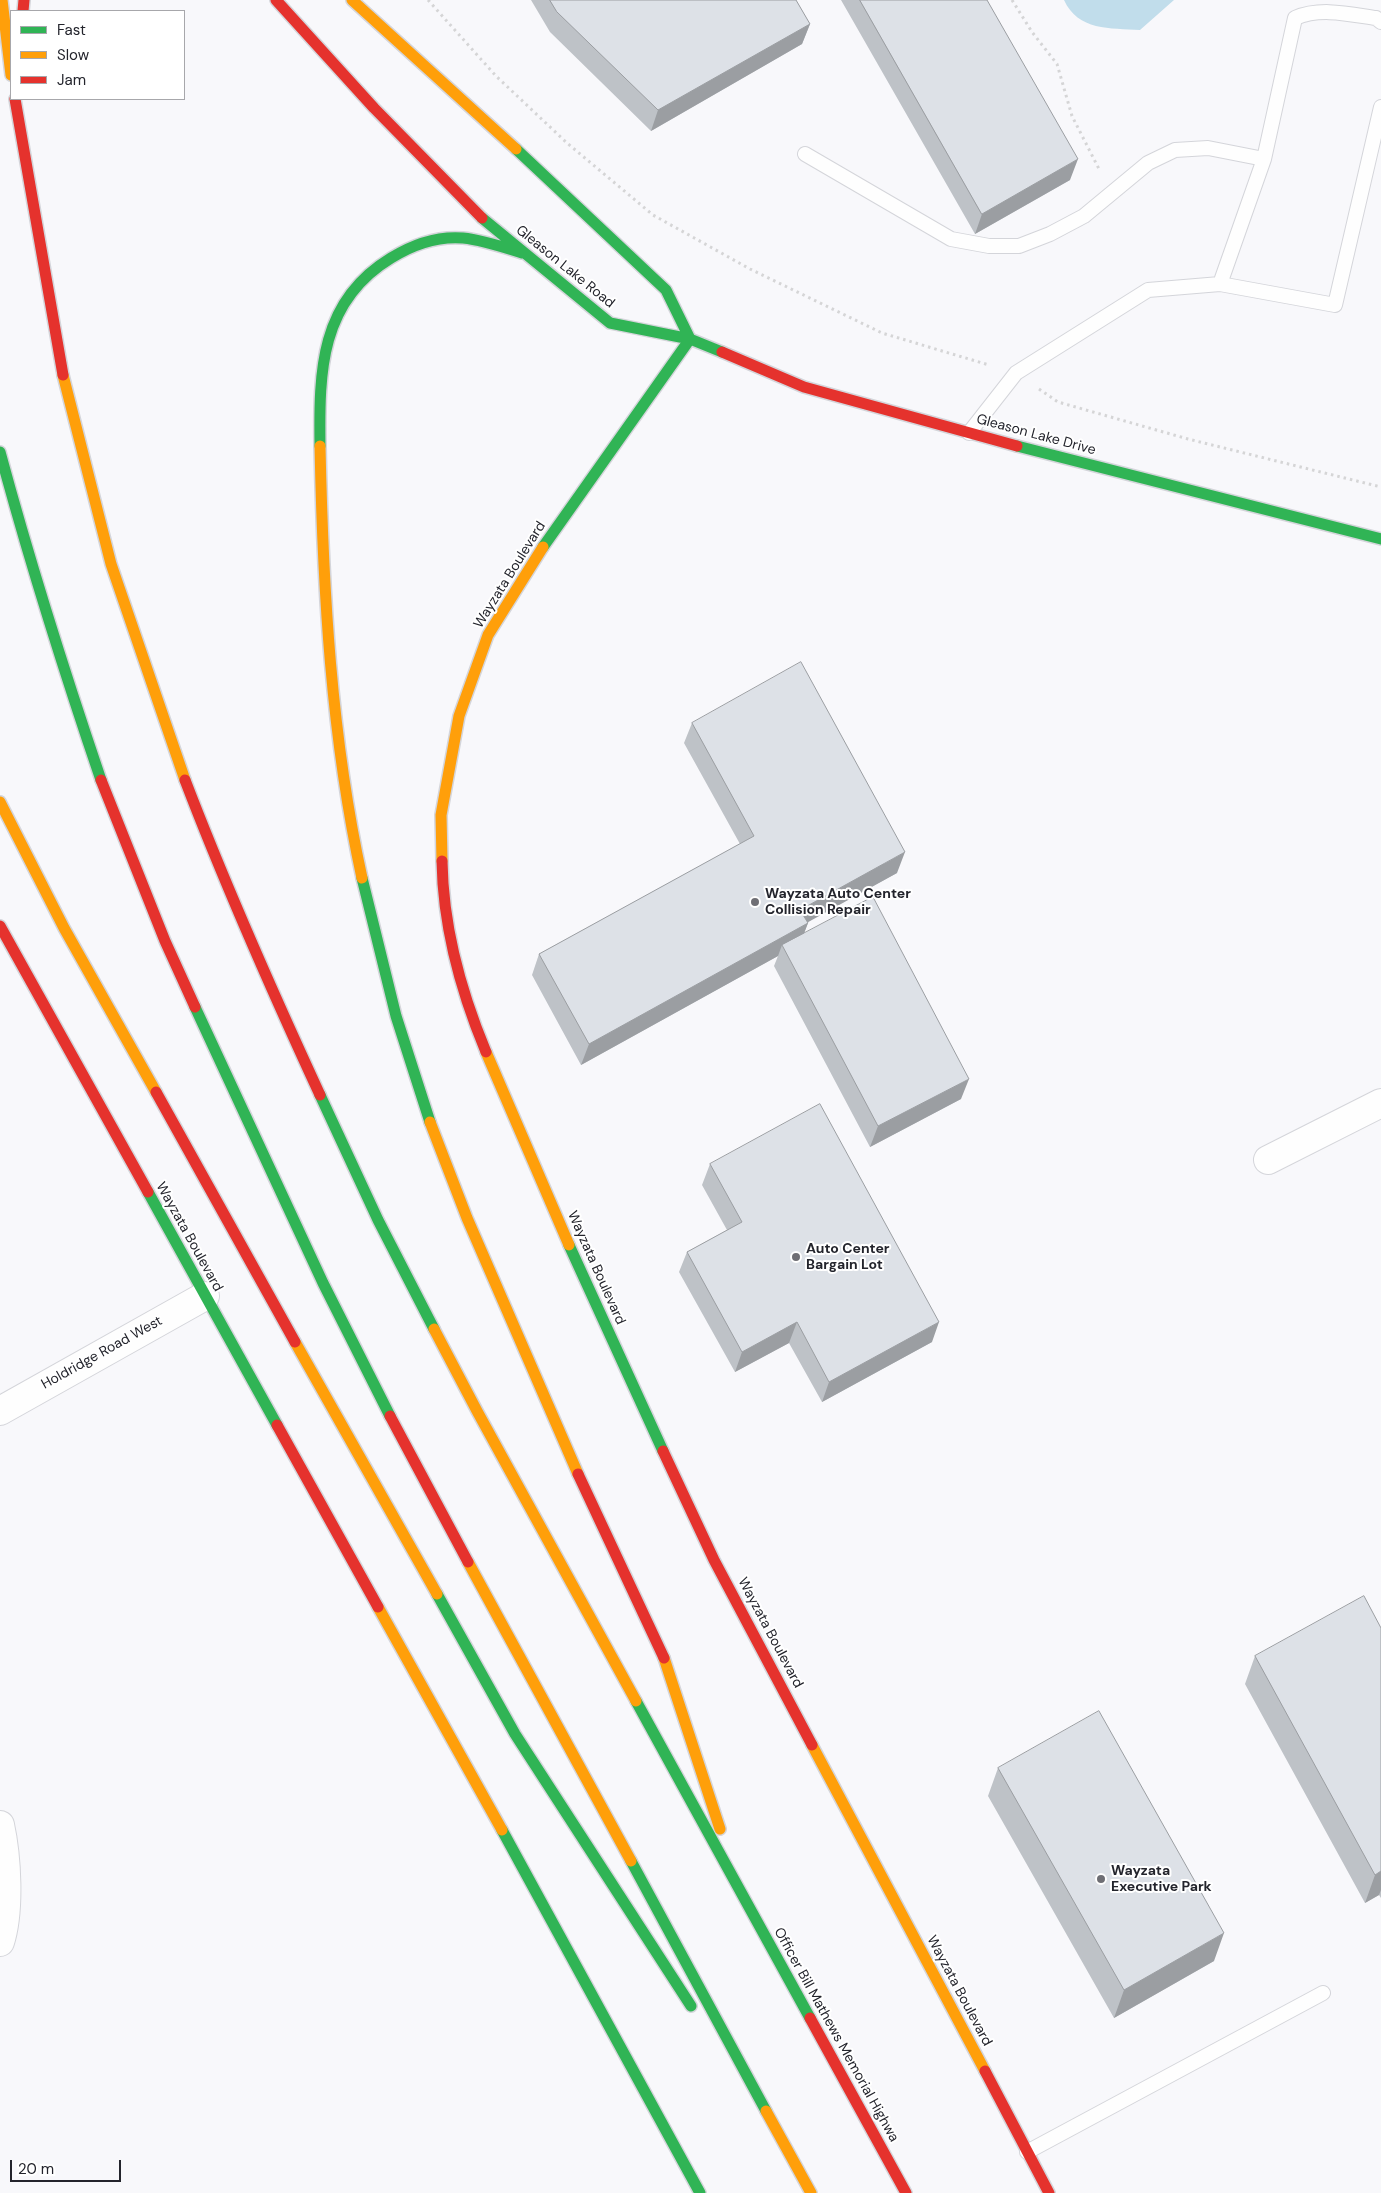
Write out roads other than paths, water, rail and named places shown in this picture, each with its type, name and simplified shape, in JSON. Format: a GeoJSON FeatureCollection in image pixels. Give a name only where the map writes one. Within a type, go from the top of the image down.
{"type":"FeatureCollection","features":[{"type":"Feature","properties":{"kind":"main road"},"geometry":{"type":"LineString","coordinates":[[2,0],[10,67]]}},
{"type":"Feature","properties":{"kind":"main road","name":"Gleason Lake Road"},"geometry":{"type":"LineString","coordinates":[[276,0],[381,115],[482,219],[522,253],[610,323],[690,339]]}},
{"type":"Feature","properties":{"kind":"main road"},"geometry":{"type":"LineString","coordinates":[[352,0],[585,212],[666,290],[690,339]]}},
{"type":"Feature","properties":{"kind":"main road"},"geometry":{"type":"LineString","coordinates":[[15,100],[61,365],[111,564],[173,750],[216,862],[264,973],[383,1229],[477,1411],[740,1892]]}},
{"type":"Feature","properties":{"kind":"main road"},"geometry":{"type":"LineString","coordinates":[[522,253],[468,238],[448,238],[411,246],[375,268],[352,292],[334,321],[323,372],[320,442],[321,527],[327,645],[346,798],[364,892],[387,987],[420,1094],[448,1175],[581,1478],[665,1661],[740,1892]]}},
{"type":"Feature","properties":{"kind":"main road","name":"Gleason Lake Drive"},"geometry":{"type":"LineString","coordinates":[[690,339],[804,387],[968,433],[1381,539]]}},
{"type":"Feature","properties":{"kind":"main road","name":"Wayzata Boulevard"},"geometry":{"type":"LineString","coordinates":[[690,339],[539,553],[488,635],[459,716],[441,815],[442,883],[452,947],[473,1020],[510,1110],[597,1309],[714,1560],[1049,2193]]}},
{"type":"Feature","properties":{"kind":"main road"},"geometry":{"type":"LineString","coordinates":[[0,452],[22,537],[108,800],[165,941],[239,1106],[323,1283],[409,1453],[810,2190]]}},
{"type":"Feature","properties":{"kind":"main road"},"geometry":{"type":"LineString","coordinates":[[0,802],[87,970],[268,1295],[371,1473],[515,1734],[696,2014]]}},
{"type":"Feature","properties":{"kind":"main road","name":"Wayzata Boulevard"},"geometry":{"type":"LineString","coordinates":[[0,926],[494,1816],[700,2193]]}},
{"type":"Feature","properties":{"kind":"main road","name":"Officer Bill Mathews Memorial Highwa"},"geometry":{"type":"LineString","coordinates":[[740,1892],[906,2193]]}},
{"type":"Feature","properties":{"kind":"main road"},"geometry":{"type":"LineString","coordinates":[[723,2056],[810,2190]]}},
{"type":"Feature","properties":{"kind":"street"},"geometry":{"type":"LineString","coordinates":[[1268,1160],[1381,1102]]}},
{"type":"Feature","properties":{"kind":"street","name":"Holdridge Road West"},"geometry":{"type":"LineString","coordinates":[[0,1410],[205,1296]]}},
{"type":"Feature","properties":{"kind":"street"},"geometry":{"type":"LineString","coordinates":[[0,1824],[6,1852],[5,1928],[0,1942]]}},
{"type":"Feature","properties":{"kind":"lane"},"geometry":{"type":"LineString","coordinates":[[1220,284],[1264,160],[1295,18],[1308,13],[1335,12],[1376,18],[1381,22]]}},
{"type":"Feature","properties":{"kind":"lane"},"geometry":{"type":"LineString","coordinates":[[968,433],[1016,373],[1148,290],[1220,284],[1334,305],[1381,108]]}},
{"type":"Feature","properties":{"kind":"lane"},"geometry":{"type":"LineString","coordinates":[[805,154],[951,239],[989,246],[1019,246],[1050,234],[1084,216],[1148,163],[1175,150],[1208,148],[1264,160]]}},
{"type":"Feature","properties":{"kind":"lane"},"geometry":{"type":"LineString","coordinates":[[1027,2152],[1323,1992]]}},
{"type":"Feature","properties":{"kind":"water"},"geometry":{"type":"Polygon","coordinates":[[[1064,0],[1174,0],[1140,30],[1106,28],[1086,23],[1070,10],[1064,0]]]}},
{"type":"Feature","properties":{"kind":"place","name":"Wayzata Auto Center Collision Repair"},"geometry":{"type":"Point","coordinates":[755,902]}},
{"type":"Feature","properties":{"kind":"place","name":"Auto Center Bargain Lot"},"geometry":{"type":"Point","coordinates":[796,1257]}},
{"type":"Feature","properties":{"kind":"place","name":"Wayzata Executive Park"},"geometry":{"type":"Point","coordinates":[1101,1879]}}]}
